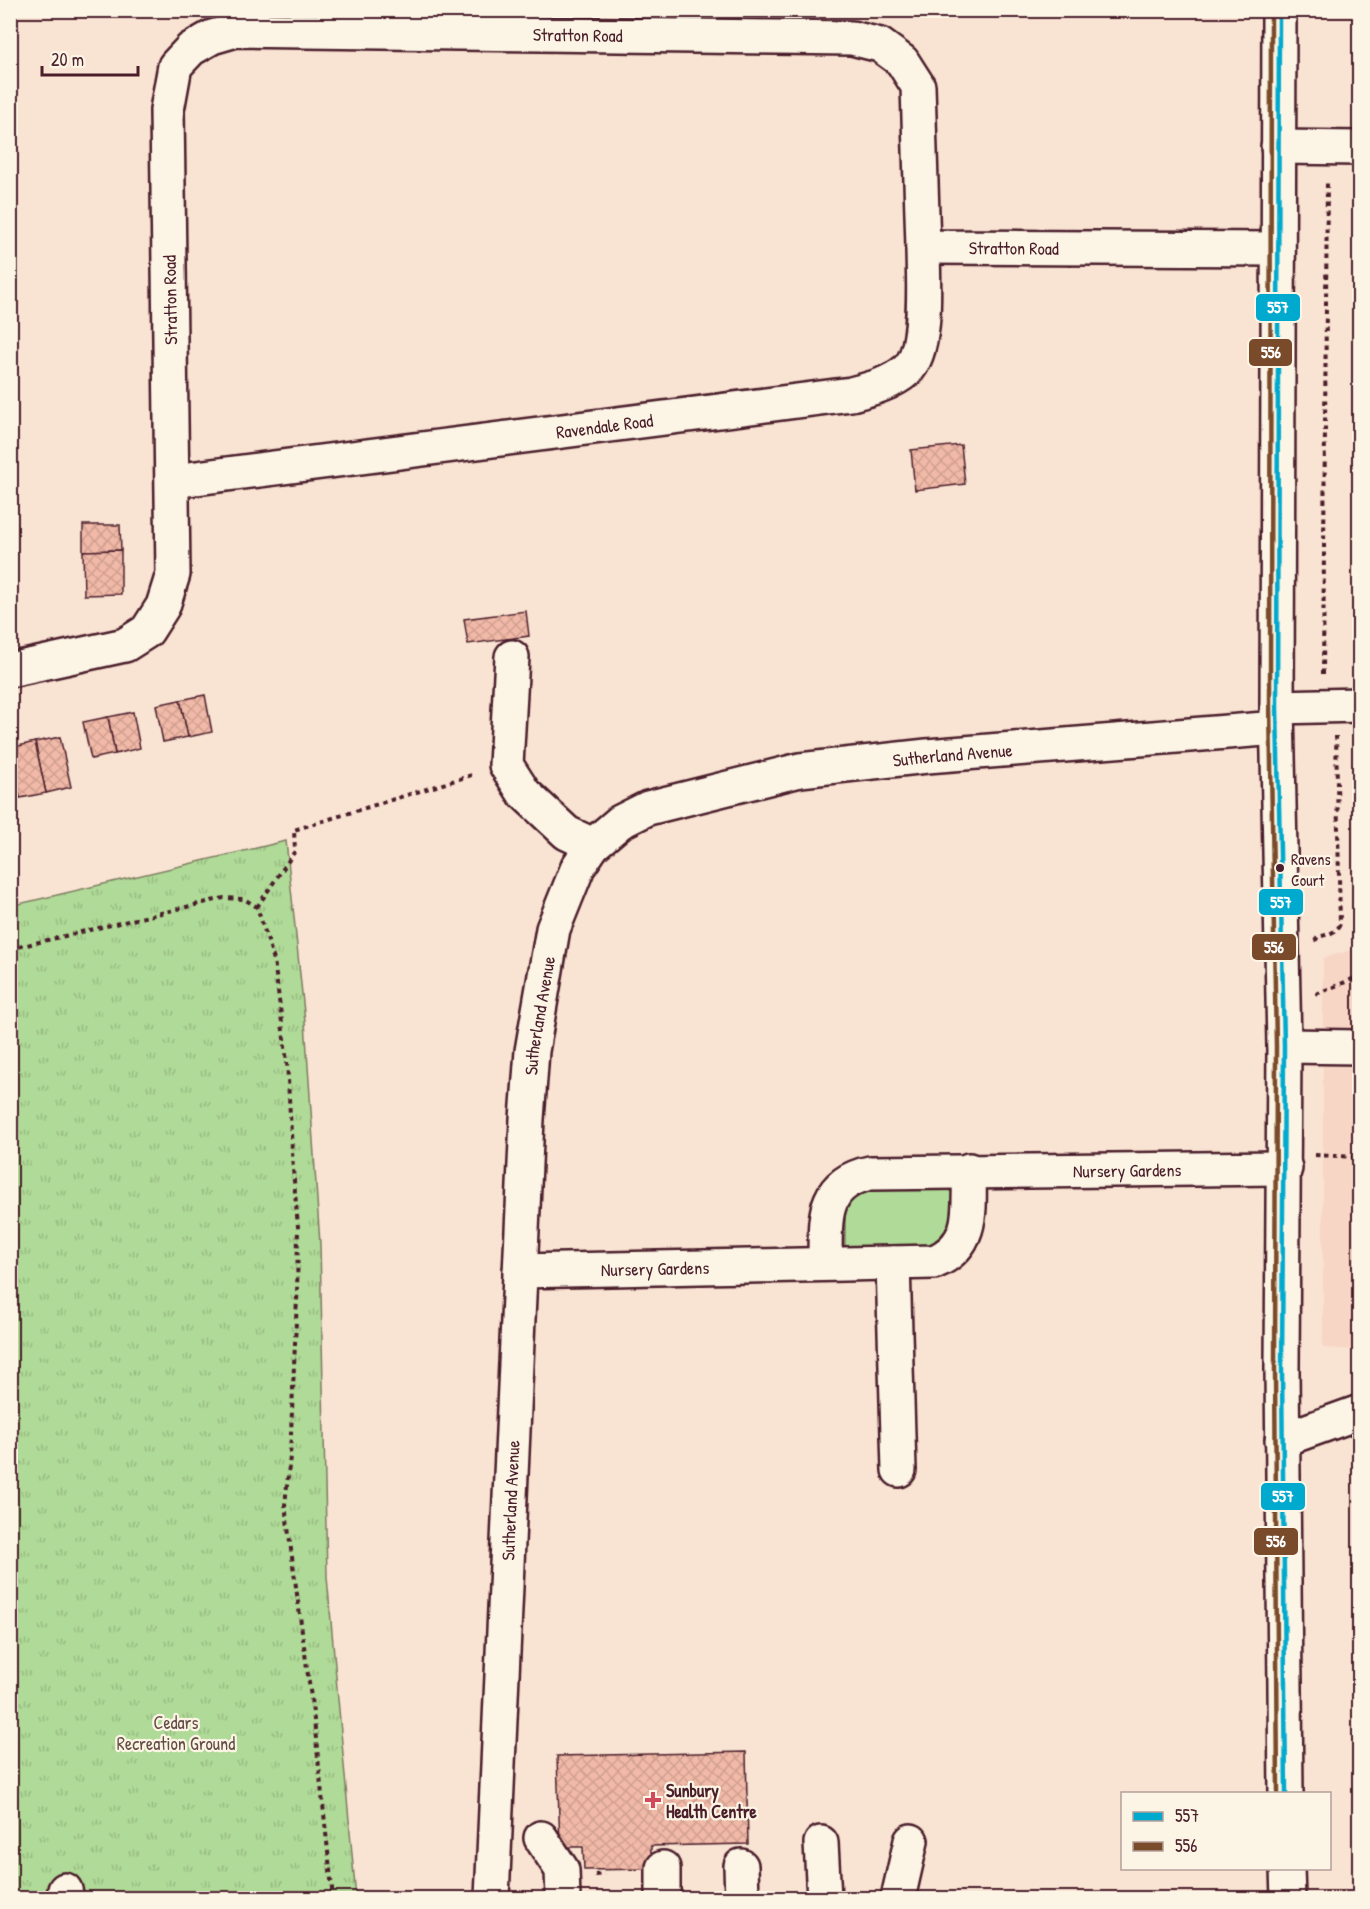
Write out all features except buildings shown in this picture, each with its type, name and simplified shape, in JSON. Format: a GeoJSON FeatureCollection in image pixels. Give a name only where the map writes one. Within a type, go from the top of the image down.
{"type":"FeatureCollection","features":[{"type":"Feature","properties":{"kind":"street"},"geometry":{"type":"LineString","coordinates":[[1279,10],[1277,717],[1284,1046],[1282,1440],[1286,1792]]}},
{"type":"Feature","properties":{"kind":"street","name":"Stratton Road"},"geometry":{"type":"LineString","coordinates":[[10,670],[125,645],[147,631],[164,606],[173,574],[167,110],[175,66],[191,49],[212,36],[236,30],[852,38],[880,45],[902,61],[918,86],[923,247],[1277,249]]}},
{"type":"Feature","properties":{"kind":"street"},"geometry":{"type":"LineString","coordinates":[[1278,147],[1359,148]]}},
{"type":"Feature","properties":{"kind":"street","name":"Ravendale Road"},"geometry":{"type":"LineString","coordinates":[[172,481],[851,394],[870,389],[898,376],[909,368],[916,357],[922,322],[923,247]]}},
{"type":"Feature","properties":{"kind":"street"},"geometry":{"type":"LineString","coordinates":[[512,657],[507,765],[524,793],[567,833],[593,845]]}},
{"type":"Feature","properties":{"kind":"street","name":"Sutherland Avenue"},"geometry":{"type":"LineString","coordinates":[[496,1896],[520,1271],[532,1050],[553,929],[578,867],[593,845],[620,822],[648,808],[800,770],[1277,717],[1347,705]]}},
{"type":"Feature","properties":{"kind":"street"},"geometry":{"type":"LineString","coordinates":[[1284,1046],[1359,1047]]}},
{"type":"Feature","properties":{"kind":"street","name":"Nursery Gardens"},"geometry":{"type":"LineString","coordinates":[[825,1263],[826,1211],[833,1195],[855,1176],[870,1173],[969,1170],[1285,1167]]}},
{"type":"Feature","properties":{"kind":"street","name":"Nursery Gardens"},"geometry":{"type":"LineString","coordinates":[[520,1271],[934,1262],[946,1257],[958,1246],[966,1232],[969,1215],[969,1170]]}},
{"type":"Feature","properties":{"kind":"street"},"geometry":{"type":"LineString","coordinates":[[893,1263],[899,1470]]}},
{"type":"Feature","properties":{"kind":"street"},"geometry":{"type":"LineString","coordinates":[[1282,1440],[1359,1412]]}},
{"type":"Feature","properties":{"kind":"street"},"geometry":{"type":"LineString","coordinates":[[541,1838],[562,1870],[563,1899]]}},
{"type":"Feature","properties":{"kind":"street"},"geometry":{"type":"LineString","coordinates":[[898,1899],[911,1841]]}},
{"type":"Feature","properties":{"kind":"street"},"geometry":{"type":"LineString","coordinates":[[821,1843],[824,1899]]}},
{"type":"Feature","properties":{"kind":"street"},"geometry":{"type":"LineString","coordinates":[[741,1866],[742,1899]]}},
{"type":"Feature","properties":{"kind":"street"},"geometry":{"type":"LineString","coordinates":[[1287,1870],[1288,1899]]}},
{"type":"Feature","properties":{"kind":"path"},"geometry":{"type":"LineString","coordinates":[[1314,948],[1318,937],[1334,932],[1340,924],[1347,705],[1323,679],[1327,148]]}},
{"type":"Feature","properties":{"kind":"path"},"geometry":{"type":"LineString","coordinates":[[257,907],[295,851],[294,830],[507,765]]}},
{"type":"Feature","properties":{"kind":"path"},"geometry":{"type":"LineString","coordinates":[[10,949],[224,898],[244,899],[257,907],[274,960],[287,1062],[292,1169],[298,1227],[297,1298],[285,1505],[314,1720],[333,1899]]}},
{"type":"Feature","properties":{"kind":"path"},"geometry":{"type":"LineString","coordinates":[[1314,983],[1314,995],[1359,976]]}},
{"type":"Feature","properties":{"kind":"path"},"geometry":{"type":"LineString","coordinates":[[1314,1144],[1314,1155],[1359,1156]]}},
{"type":"Feature","properties":{"kind":"shaded area"},"geometry":{"type":"Polygon","coordinates":[[[1359,948],[1359,1350],[1323,1348],[1323,958],[1359,948]]]}},
{"type":"Feature","properties":{"kind":"green space","name":"Cedars Recreation Ground"},"geometry":{"type":"Polygon","coordinates":[[[286,841],[305,1022],[320,1244],[327,1577],[356,1898],[11,1898],[10,906],[286,841]]]}},
{"type":"Feature","properties":{"kind":"green space"},"geometry":{"type":"Polygon","coordinates":[[[858,1190],[949,1190],[957,1197],[947,1246],[845,1249],[845,1210],[848,1201],[858,1190]]]}},
{"type":"Feature","properties":{"kind":"transit line","name":"556"},"geometry":{"type":"LineString","coordinates":[[1271,10],[1270,707],[1276,1046],[1275,1369],[1278,1792]]}},
{"type":"Feature","properties":{"kind":"transit line","name":"557"},"geometry":{"type":"LineString","coordinates":[[1279,10],[1277,707],[1284,1046],[1282,1369],[1286,1792]]}},
{"type":"Feature","properties":{"kind":"place","name":"Ravens Court"},"geometry":{"type":"Point","coordinates":[1280,868]}},
{"type":"Feature","properties":{"kind":"place","name":"Sunbury Health Centre"},"geometry":{"type":"Point","coordinates":[653,1800]}}]}
